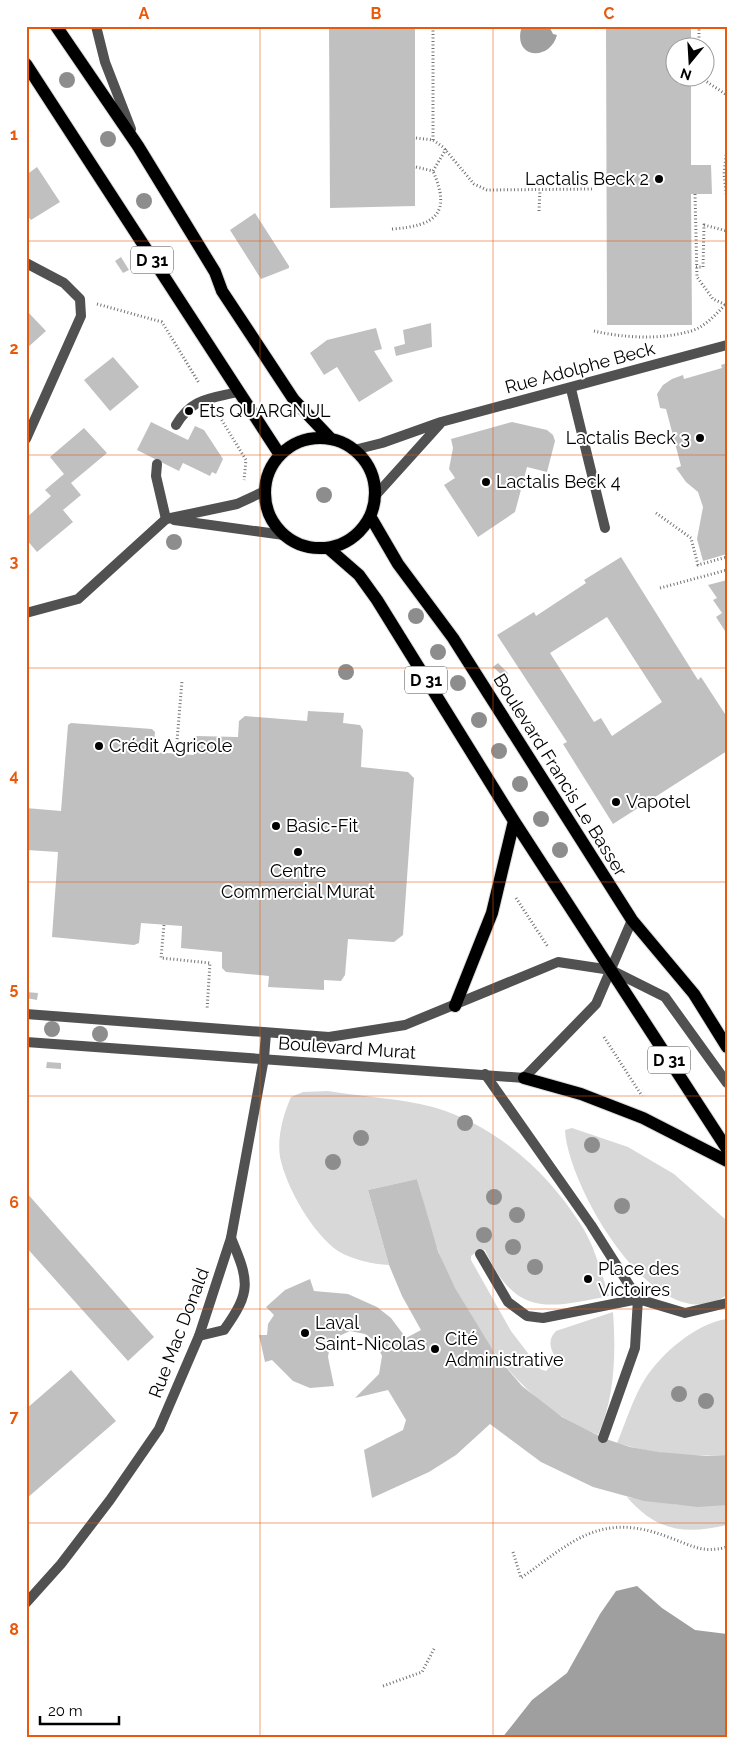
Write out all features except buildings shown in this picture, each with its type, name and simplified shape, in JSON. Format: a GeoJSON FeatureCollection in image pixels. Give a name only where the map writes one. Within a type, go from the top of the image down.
{"type":"FeatureCollection","features":[{"type":"Feature","properties":{"kind":"main road","name":"D 31"},"geometry":{"type":"LineString","coordinates":[[56,26],[138,146],[215,272],[222,291],[236,314],[294,400],[332,439]]}},
{"type":"Feature","properties":{"kind":"main road","name":"D 31"},"geometry":{"type":"LineString","coordinates":[[26,64],[280,455]]}},
{"type":"Feature","properties":{"kind":"main road"},"geometry":{"type":"LineString","coordinates":[[310,439],[332,439],[354,450],[370,470],[375,496],[370,516],[358,534],[344,543],[328,548],[312,548],[297,544],[284,536],[273,523],[266,507],[265,491],[267,478],[280,455],[294,445],[310,439]]}},
{"type":"Feature","properties":{"kind":"main road","name":"Boulevard Francis Le Basser"},"geometry":{"type":"LineString","coordinates":[[370,516],[398,564],[452,638],[632,920],[694,994],[727,1047]]}},
{"type":"Feature","properties":{"kind":"main road","name":"D 31"},"geometry":{"type":"LineString","coordinates":[[328,548],[359,575],[377,600],[514,821],[727,1149]]}},
{"type":"Feature","properties":{"kind":"main road"},"geometry":{"type":"LineString","coordinates":[[455,1006],[492,913],[514,821]]}},
{"type":"Feature","properties":{"kind":"main road"},"geometry":{"type":"LineString","coordinates":[[524,1078],[581,1094],[643,1118],[727,1161]]}},
{"type":"Feature","properties":{"kind":"street"},"geometry":{"type":"LineString","coordinates":[[96,26],[107,69],[138,146]]}},
{"type":"Feature","properties":{"kind":"street"},"geometry":{"type":"LineString","coordinates":[[26,263],[64,283],[80,299],[80,316],[75,332],[26,438]]}},
{"type":"Feature","properties":{"kind":"street","name":"Rue Adolphe Beck"},"geometry":{"type":"LineString","coordinates":[[354,450],[382,443],[441,422],[570,389],[727,345]]}},
{"type":"Feature","properties":{"kind":"street"},"geometry":{"type":"LineString","coordinates":[[570,389],[605,528]]}},
{"type":"Feature","properties":{"kind":"street"},"geometry":{"type":"LineString","coordinates":[[176,425],[185,410],[209,399],[238,392]]}},
{"type":"Feature","properties":{"kind":"street"},"geometry":{"type":"LineString","coordinates":[[375,496],[441,422]]}},
{"type":"Feature","properties":{"kind":"street"},"geometry":{"type":"LineString","coordinates":[[157,464],[156,476],[166,518]]}},
{"type":"Feature","properties":{"kind":"street"},"geometry":{"type":"LineString","coordinates":[[26,613],[78,599],[166,518],[237,504],[265,491]]}},
{"type":"Feature","properties":{"kind":"street"},"geometry":{"type":"LineString","coordinates":[[166,518],[284,536]]}},
{"type":"Feature","properties":{"kind":"street"},"geometry":{"type":"LineString","coordinates":[[524,1078],[589,1014],[596,1004],[632,920]]}},
{"type":"Feature","properties":{"kind":"street","name":"Boulevard Murat"},"geometry":{"type":"LineString","coordinates":[[26,1014],[329,1038],[405,1025],[558,962],[611,970]]}},
{"type":"Feature","properties":{"kind":"street"},"geometry":{"type":"LineString","coordinates":[[611,970],[665,997],[727,1083]]}},
{"type":"Feature","properties":{"kind":"street","name":"Rue Mac Donald"},"geometry":{"type":"LineString","coordinates":[[26,1602],[62,1564],[110,1500],[159,1429],[200,1336],[231,1238],[264,1058],[266,1033]]}},
{"type":"Feature","properties":{"kind":"street","name":"Boulevard Murat"},"geometry":{"type":"LineString","coordinates":[[26,1042],[524,1078]]}},
{"type":"Feature","properties":{"kind":"street"},"geometry":{"type":"LineString","coordinates":[[485,1074],[591,1225],[638,1298],[635,1348],[603,1438]]}},
{"type":"Feature","properties":{"kind":"street"},"geometry":{"type":"LineString","coordinates":[[200,1336],[224,1330],[238,1311],[245,1294],[245,1272],[231,1238]]}},
{"type":"Feature","properties":{"kind":"street"},"geometry":{"type":"LineString","coordinates":[[480,1254],[508,1302],[527,1316],[544,1318],[638,1298],[685,1313],[727,1303]]}},
{"type":"Feature","properties":{"kind":"path"},"geometry":{"type":"LineString","coordinates":[[433,26],[433,140]]}},
{"type":"Feature","properties":{"kind":"path"},"geometry":{"type":"LineString","coordinates":[[716,88],[727,95]]}},
{"type":"Feature","properties":{"kind":"path"},"geometry":{"type":"LineString","coordinates":[[416,138],[433,140],[446,150],[474,184],[487,190],[592,189]]}},
{"type":"Feature","properties":{"kind":"path"},"geometry":{"type":"LineString","coordinates":[[727,148],[724,174],[727,201]]}},
{"type":"Feature","properties":{"kind":"path"},"geometry":{"type":"LineString","coordinates":[[433,172],[446,150]]}},
{"type":"Feature","properties":{"kind":"path"},"geometry":{"type":"LineString","coordinates":[[392,229],[412,228],[428,223],[441,208],[441,189],[433,172],[416,167]]}},
{"type":"Feature","properties":{"kind":"path"},"geometry":{"type":"LineString","coordinates":[[539,211],[540,190]]}},
{"type":"Feature","properties":{"kind":"path"},"geometry":{"type":"LineString","coordinates":[[594,331],[618,337],[648,337],[692,331],[710,321],[726,305],[713,300],[697,277],[695,194]]}},
{"type":"Feature","properties":{"kind":"path"},"geometry":{"type":"LineString","coordinates":[[696,267],[703,267],[704,225],[727,231]]}},
{"type":"Feature","properties":{"kind":"path"},"geometry":{"type":"LineString","coordinates":[[80,299],[162,322],[246,460],[244,481],[237,504]]}},
{"type":"Feature","properties":{"kind":"path"},"geometry":{"type":"LineString","coordinates":[[656,513],[691,538],[698,565],[727,557]]}},
{"type":"Feature","properties":{"kind":"path"},"geometry":{"type":"LineString","coordinates":[[660,588],[727,570]]}},
{"type":"Feature","properties":{"kind":"path"},"geometry":{"type":"LineString","coordinates":[[176,754],[182,681]]}},
{"type":"Feature","properties":{"kind":"path"},"geometry":{"type":"LineString","coordinates":[[513,894],[549,948]]}},
{"type":"Feature","properties":{"kind":"path"},"geometry":{"type":"LineString","coordinates":[[164,925],[161,958],[210,963],[208,994]]}},
{"type":"Feature","properties":{"kind":"path"},"geometry":{"type":"LineString","coordinates":[[604,1037],[642,1098]]}},
{"type":"Feature","properties":{"kind":"path"},"geometry":{"type":"LineString","coordinates":[[513,1552],[521,1578],[589,1532],[618,1526],[646,1530],[705,1551],[727,1547]]}},
{"type":"Feature","properties":{"kind":"path"},"geometry":{"type":"LineString","coordinates":[[383,1686],[422,1672],[435,1647]]}},
{"type":"Feature","properties":{"kind":"shaded area"},"geometry":{"type":"Polygon","coordinates":[[[522,26],[549,26],[553,34],[557,35],[553,44],[547,50],[533,53],[526,50],[522,45],[520,37],[522,26]]]}},
{"type":"Feature","properties":{"kind":"shaded area"},"geometry":{"type":"Polygon","coordinates":[[[328,1091],[420,1104],[456,1115],[477,1125],[518,1152],[568,1205],[586,1233],[609,1296],[567,1304],[550,1305],[535,1303],[521,1297],[508,1287],[496,1271],[485,1250],[481,1249],[471,1256],[471,1260],[511,1331],[540,1369],[546,1371],[557,1359],[550,1345],[551,1338],[556,1331],[613,1312],[613,1375],[608,1406],[598,1435],[566,1419],[548,1407],[516,1378],[489,1345],[465,1308],[441,1259],[417,1179],[368,1190],[389,1265],[363,1261],[338,1251],[310,1222],[294,1195],[283,1169],[279,1150],[280,1134],[285,1111],[291,1097],[303,1092],[328,1091]]]}},
{"type":"Feature","properties":{"kind":"shaded area"},"geometry":{"type":"Polygon","coordinates":[[[572,1128],[628,1147],[674,1174],[725,1219],[727,1295],[700,1305],[672,1298],[646,1279],[620,1252],[599,1220],[581,1186],[570,1155],[565,1130],[572,1128]]]}},
{"type":"Feature","properties":{"kind":"shaded area"},"geometry":{"type":"Polygon","coordinates":[[[727,1319],[727,1455],[671,1454],[617,1443],[633,1402],[652,1369],[680,1341],[692,1333],[715,1322],[727,1319]]]}},
{"type":"Feature","properties":{"kind":"shaded area"},"geometry":{"type":"Polygon","coordinates":[[[627,1497],[680,1505],[727,1505],[727,1525],[697,1530],[672,1528],[649,1517],[627,1497]]]}},
{"type":"Feature","properties":{"kind":"shaded area"},"geometry":{"type":"Polygon","coordinates":[[[637,1586],[662,1608],[695,1630],[727,1634],[727,1692],[703,1738],[502,1738],[532,1700],[567,1673],[600,1614],[616,1591],[637,1586]]]}},
{"type":"Feature","properties":{"kind":"waterway"},"geometry":{"type":"LineString","coordinates":[[713,1738],[727,1714]]}},
{"type":"Feature","properties":{"kind":"place","name":"Lactalis Beck 2"},"geometry":{"type":"Point","coordinates":[659,179]}},
{"type":"Feature","properties":{"kind":"place","name":"Ets QUARGNUL"},"geometry":{"type":"Point","coordinates":[189,411]}},
{"type":"Feature","properties":{"kind":"place","name":"Lactalis Beck 3"},"geometry":{"type":"Point","coordinates":[700,438]}},
{"type":"Feature","properties":{"kind":"place","name":"Lactalis Beck 4"},"geometry":{"type":"Point","coordinates":[486,482]}},
{"type":"Feature","properties":{"kind":"place","name":"Crédit Agricole"},"geometry":{"type":"Point","coordinates":[99,746]}},
{"type":"Feature","properties":{"kind":"place","name":"Vapotel"},"geometry":{"type":"Point","coordinates":[616,802]}},
{"type":"Feature","properties":{"kind":"place","name":"Basic-Fit"},"geometry":{"type":"Point","coordinates":[276,826]}},
{"type":"Feature","properties":{"kind":"place","name":"Centre Commercial Murat"},"geometry":{"type":"Point","coordinates":[298,852]}},
{"type":"Feature","properties":{"kind":"place","name":"Place des Victoires"},"geometry":{"type":"Point","coordinates":[588,1279]}},
{"type":"Feature","properties":{"kind":"place","name":"Laval Saint-Nicolas"},"geometry":{"type":"Point","coordinates":[305,1333]}},
{"type":"Feature","properties":{"kind":"place","name":"Cité Administrative"},"geometry":{"type":"Point","coordinates":[435,1349]}}]}
